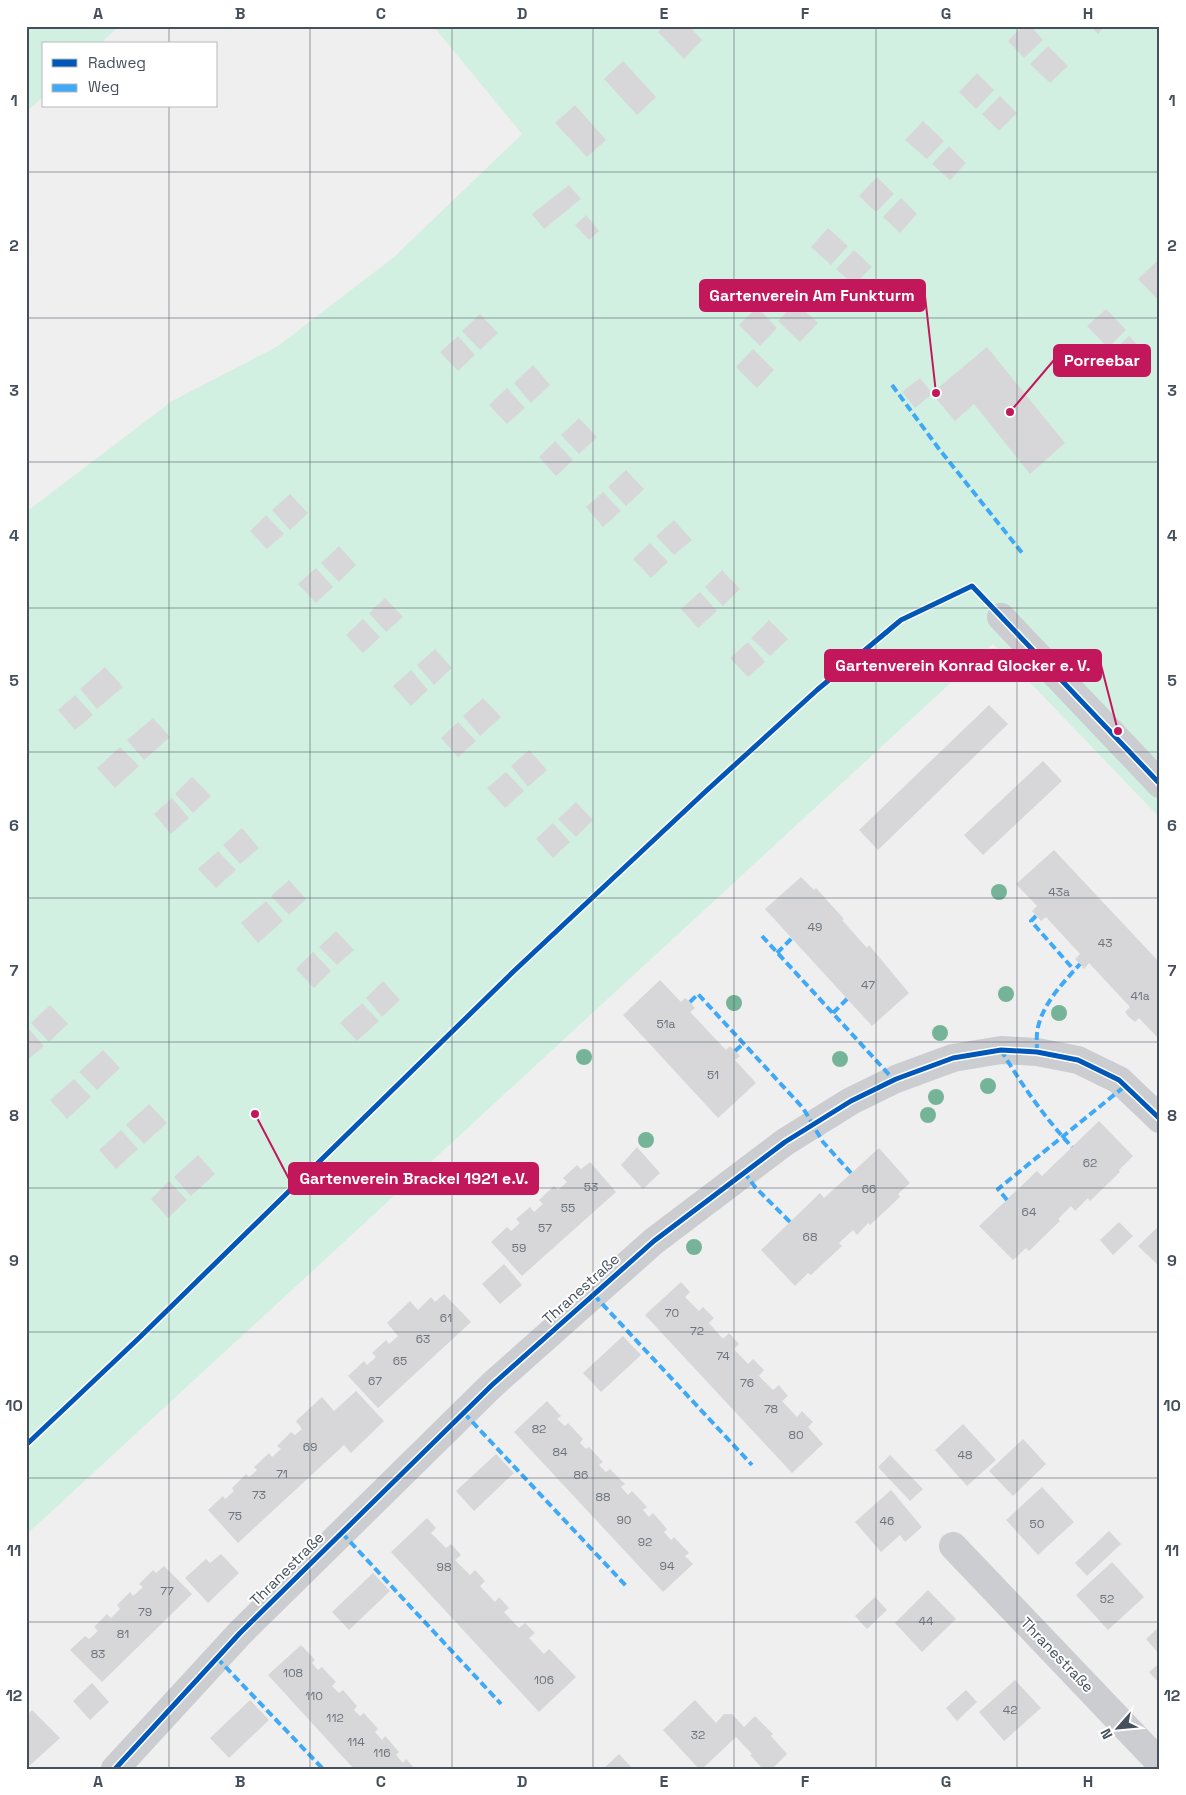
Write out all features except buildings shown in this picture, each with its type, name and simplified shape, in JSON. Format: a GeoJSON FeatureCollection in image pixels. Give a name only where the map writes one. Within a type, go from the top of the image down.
{"type":"FeatureCollection","features":[{"type":"Feature","properties":{"kind":"street"},"geometry":{"type":"LineString","coordinates":[[1001,617],[1160,784]]}},
{"type":"Feature","properties":{"kind":"street","name":"Thranestraße"},"geometry":{"type":"LineString","coordinates":[[116,1769],[240,1634],[492,1385],[654,1241],[785,1142],[851,1101],[896,1079],[953,1058],[1001,1050],[1037,1052],[1078,1060],[1120,1080],[1160,1118]]}},
{"type":"Feature","properties":{"kind":"street","name":"Thranestraße"},"geometry":{"type":"LineString","coordinates":[[953,1546],[1160,1763]]}},
{"type":"Feature","properties":{"kind":"green space"},"geometry":{"type":"Polygon","coordinates":[[[26,26],[119,26],[102,42],[42,42],[42,98],[26,112],[26,26]]]}},
{"type":"Feature","properties":{"kind":"green space"},"geometry":{"type":"Polygon","coordinates":[[[433,26],[1160,26],[1160,818],[993,644],[26,1535],[26,512],[172,401],[278,346],[394,257],[522,134],[433,26]]]}},
{"type":"Feature","properties":{"kind":"marked path"},"geometry":{"type":"LineString","coordinates":[[892,385],[939,449],[1023,554]]}},
{"type":"Feature","properties":{"kind":"marked path"},"geometry":{"type":"LineString","coordinates":[[1036,916],[1031,921],[1074,970]]}},
{"type":"Feature","properties":{"kind":"marked path"},"geometry":{"type":"LineString","coordinates":[[762,936],[894,1080]]}},
{"type":"Feature","properties":{"kind":"marked path"},"geometry":{"type":"LineString","coordinates":[[777,953],[792,938]]}},
{"type":"Feature","properties":{"kind":"marked path"},"geometry":{"type":"LineString","coordinates":[[1037,1052],[1037,1030],[1045,1009],[1055,993],[1080,964]]}},
{"type":"Feature","properties":{"kind":"marked path"},"geometry":{"type":"LineString","coordinates":[[690,1002],[698,994],[803,1108],[823,1142],[851,1173]]}},
{"type":"Feature","properties":{"kind":"marked path"},"geometry":{"type":"LineString","coordinates":[[833,1013],[847,999]]}},
{"type":"Feature","properties":{"kind":"marked path"},"geometry":{"type":"LineString","coordinates":[[735,1051],[744,1043]]}},
{"type":"Feature","properties":{"kind":"marked path"},"geometry":{"type":"LineString","coordinates":[[1001,1050],[1034,1100],[1072,1147]]}},
{"type":"Feature","properties":{"kind":"marked path"},"geometry":{"type":"LineString","coordinates":[[1007,1200],[998,1189],[1125,1086]]}},
{"type":"Feature","properties":{"kind":"marked path"},"geometry":{"type":"LineString","coordinates":[[744,1172],[755,1187],[790,1222]]}},
{"type":"Feature","properties":{"kind":"marked path"},"geometry":{"type":"LineString","coordinates":[[594,1295],[752,1465]]}},
{"type":"Feature","properties":{"kind":"marked path"},"geometry":{"type":"LineString","coordinates":[[464,1413],[628,1588]]}},
{"type":"Feature","properties":{"kind":"marked path"},"geometry":{"type":"LineString","coordinates":[[342,1533],[501,1704]]}},
{"type":"Feature","properties":{"kind":"marked path"},"geometry":{"type":"LineString","coordinates":[[217,1658],[323,1769]]}},
{"type":"Feature","properties":{"kind":"cycle path"},"geometry":{"type":"LineString","coordinates":[[26,1445],[138,1339],[514,971],[817,690],[901,620],[972,586],[1160,784]]}},
{"type":"Feature","properties":{"kind":"cycle path"},"geometry":{"type":"LineString","coordinates":[[115,1769],[240,1633],[492,1385],[654,1241],[785,1142],[851,1101],[896,1079],[953,1058],[1001,1050],[1037,1052],[1078,1060],[1119,1080],[1160,1119]]}},
{"type":"Feature","properties":{"kind":"place","name":"Gartenverein Am Funkturm"},"geometry":{"type":"Point","coordinates":[936,393]}},
{"type":"Feature","properties":{"kind":"place","name":"Porreebar"},"geometry":{"type":"Point","coordinates":[1010,412]}},
{"type":"Feature","properties":{"kind":"place","name":"Gartenverein Konrad Glocker e. V."},"geometry":{"type":"Point","coordinates":[1118,731]}},
{"type":"Feature","properties":{"kind":"place","name":"Gartenverein Brackel 1921 e.V."},"geometry":{"type":"Point","coordinates":[255,1114]}}]}
